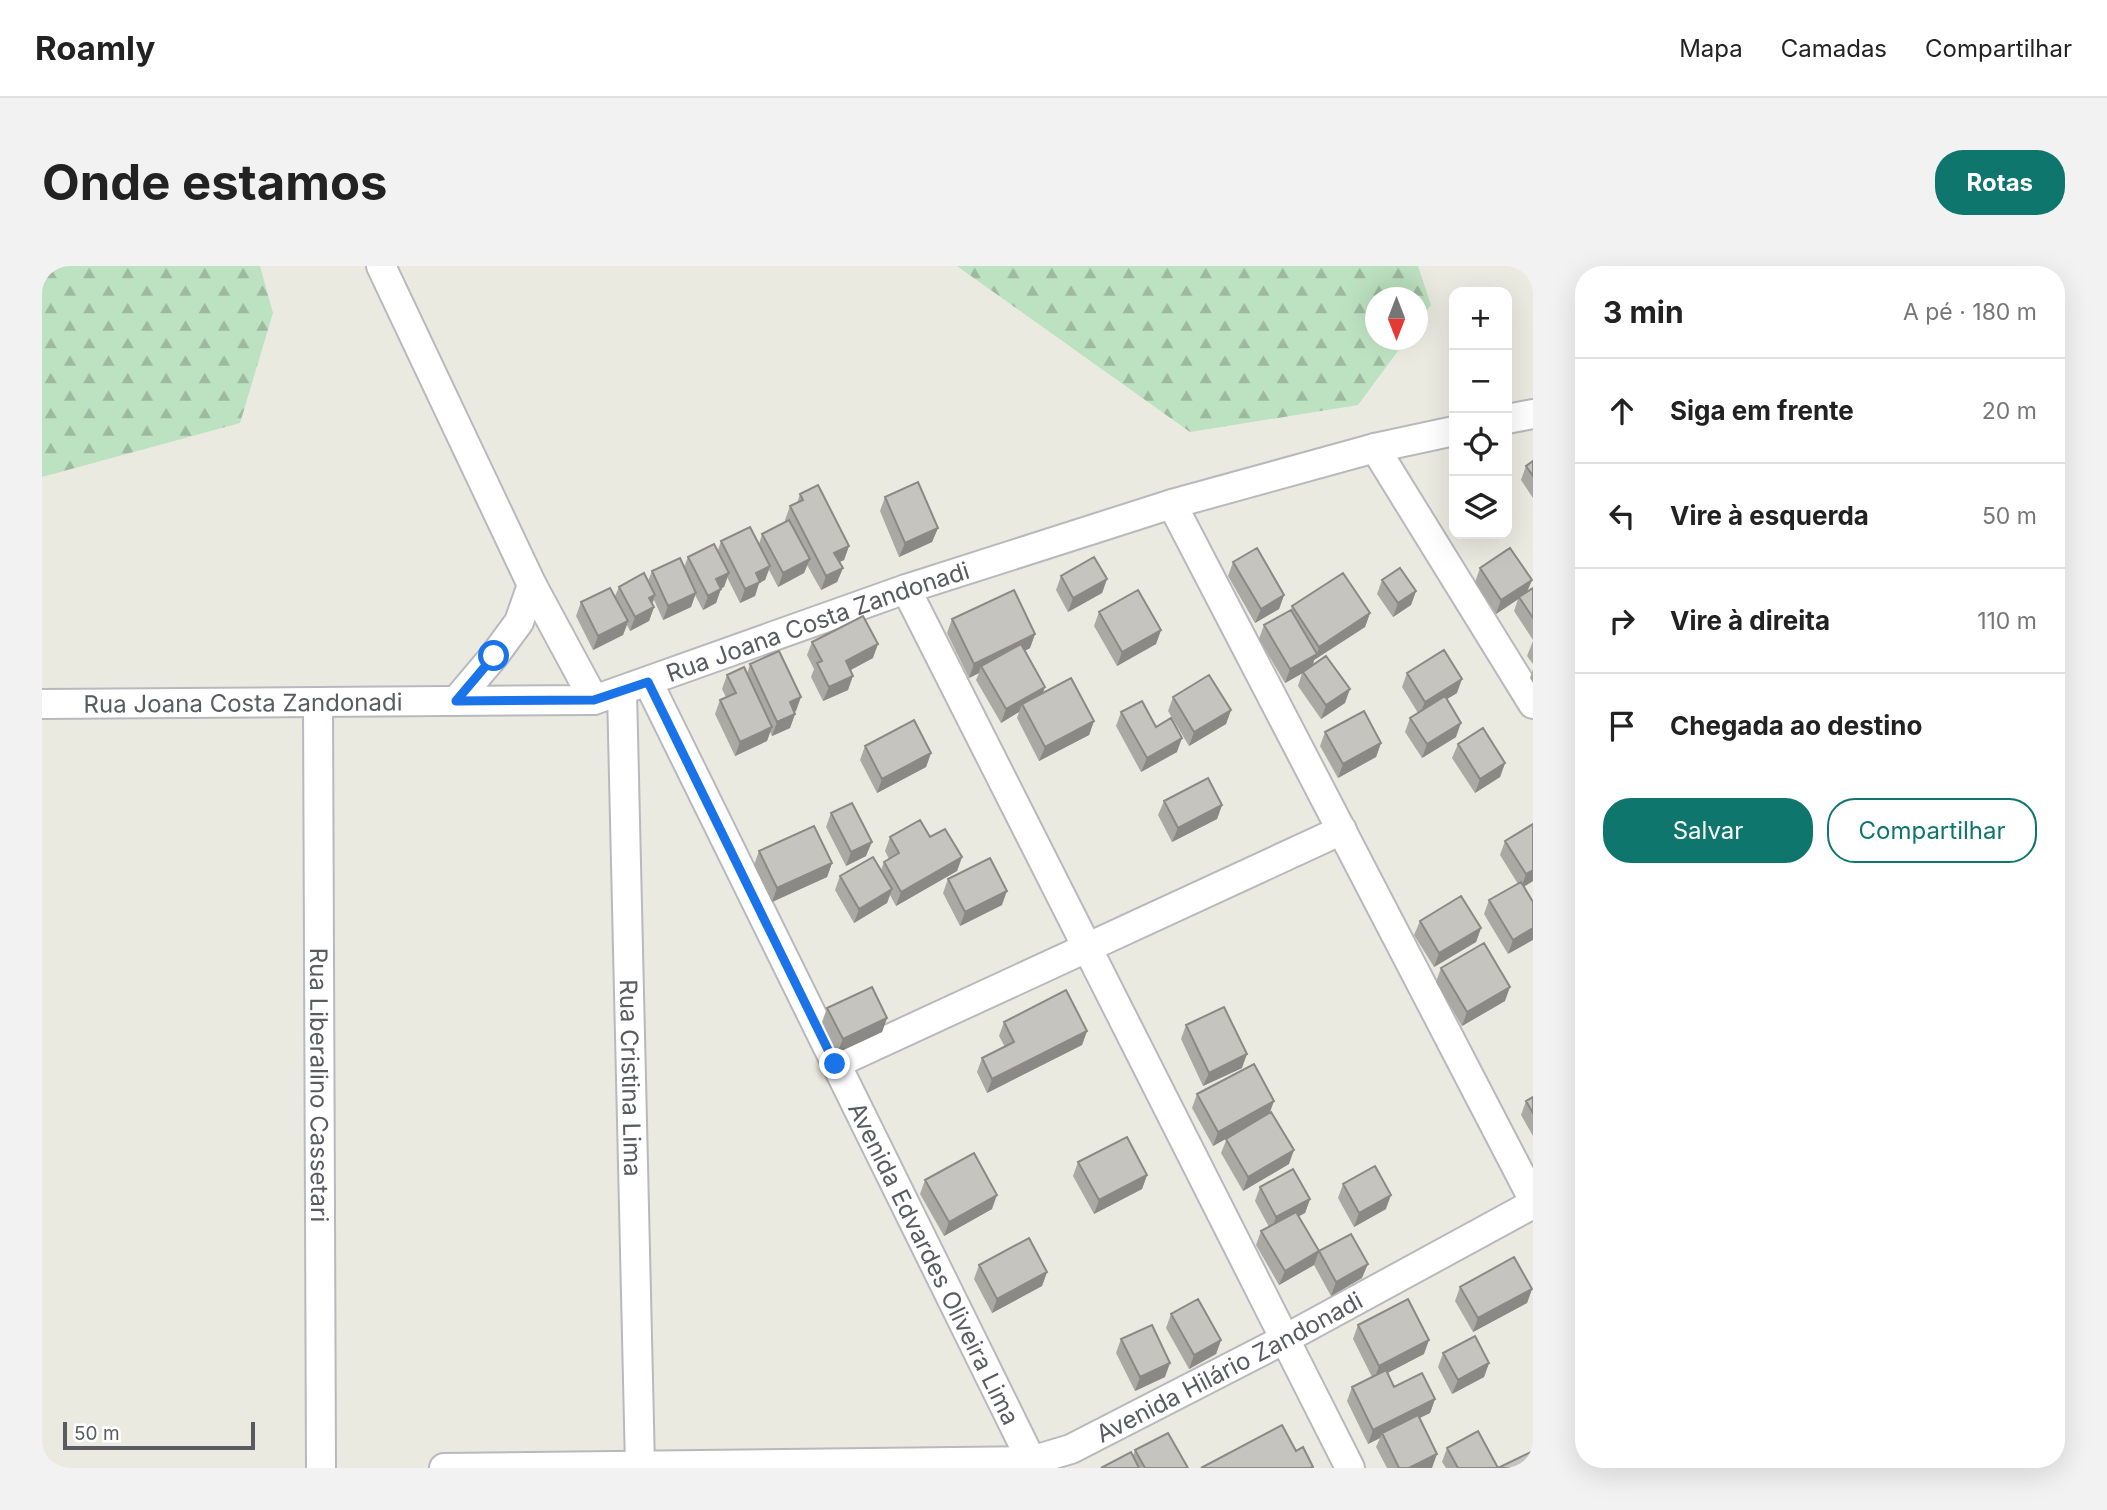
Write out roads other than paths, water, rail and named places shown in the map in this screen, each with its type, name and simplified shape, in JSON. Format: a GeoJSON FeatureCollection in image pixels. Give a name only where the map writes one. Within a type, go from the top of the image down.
{"type":"FeatureCollection","features":[{"type":"Feature","properties":{"kind":"street"},"geometry":{"type":"LineString","coordinates":[[381,266],[532,585],[594,700]]}},
{"type":"Feature","properties":{"kind":"street"},"geometry":{"type":"LineString","coordinates":[[1512,418],[1533,414]]}},
{"type":"Feature","properties":{"kind":"street","name":"Rua Joana Costa Zandonadi"},"geometry":{"type":"LineString","coordinates":[[42,704],[594,700],[906,589],[1172,504],[1375,448],[1449,432]]}},
{"type":"Feature","properties":{"kind":"street"},"geometry":{"type":"LineString","coordinates":[[1375,448],[1533,704]]}},
{"type":"Feature","properties":{"kind":"street"},"geometry":{"type":"LineString","coordinates":[[1172,504],[1533,1202]]}},
{"type":"Feature","properties":{"kind":"street"},"geometry":{"type":"LineString","coordinates":[[456,701],[519,622],[532,585]]}},
{"type":"Feature","properties":{"kind":"street"},"geometry":{"type":"LineString","coordinates":[[906,589],[1350,1468]]}},
{"type":"Feature","properties":{"kind":"street","name":"Avenida Edvardes Oliveira Lima"},"geometry":{"type":"LineString","coordinates":[[648,682],[1033,1464]]}},
{"type":"Feature","properties":{"kind":"street","name":"Rua Cristina Lima"},"geometry":{"type":"LineString","coordinates":[[622,691],[640,1466]]}},
{"type":"Feature","properties":{"kind":"street","name":"Rua Liberalino Cassetari"},"geometry":{"type":"LineString","coordinates":[[318,702],[321,1468]]}},
{"type":"Feature","properties":{"kind":"street"},"geometry":{"type":"LineString","coordinates":[[835,1064],[1342,830]]}},
{"type":"Feature","properties":{"kind":"street","name":"Avenida Hilário Zandonadi"},"geometry":{"type":"LineString","coordinates":[[444,1468],[1033,1464],[1071,1450],[1285,1339],[1533,1202]]}}]}
